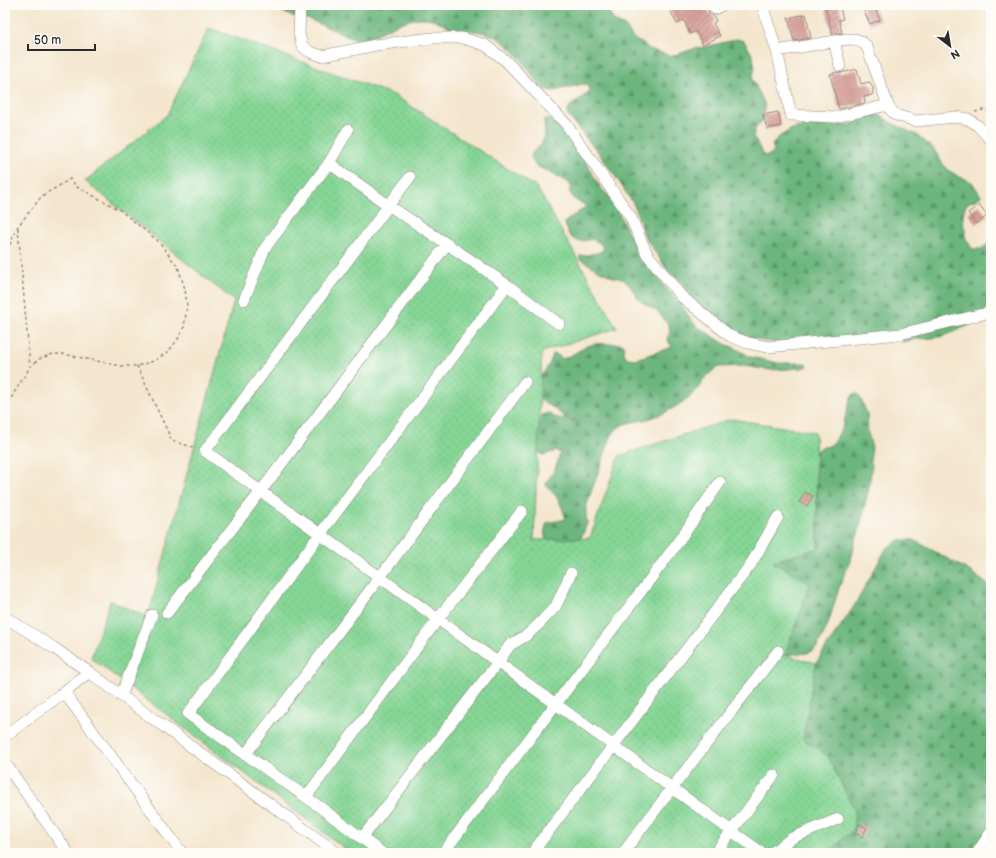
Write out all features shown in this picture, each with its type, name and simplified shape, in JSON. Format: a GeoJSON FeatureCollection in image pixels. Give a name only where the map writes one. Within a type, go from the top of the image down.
{"type":"FeatureCollection","features":[{"type":"Feature","properties":{"kind":"street"},"geometry":{"type":"LineString","coordinates":[[300,5],[299,34],[302,46],[310,52],[322,56],[376,45],[432,38],[462,38],[485,46],[506,61],[566,124],[630,216],[647,254],[671,284],[681,296],[730,336],[748,343],[768,347],[900,334],[991,312]]}},
{"type":"Feature","properties":{"kind":"street"},"geometry":{"type":"LineString","coordinates":[[762,5],[778,51],[791,115],[836,117],[888,105]]}},
{"type":"Feature","properties":{"kind":"street"},"geometry":{"type":"LineString","coordinates":[[778,51],[846,39],[862,41],[867,47],[889,108],[896,115],[915,121],[956,117],[968,119],[977,125],[991,140]]}},
{"type":"Feature","properties":{"kind":"street"},"geometry":{"type":"LineString","coordinates":[[834,41],[840,66]]}},
{"type":"Feature","properties":{"kind":"street"},"geometry":{"type":"LineString","coordinates":[[244,300],[265,248],[329,163],[348,130]]}},
{"type":"Feature","properties":{"kind":"street"},"geometry":{"type":"LineString","coordinates":[[329,163],[388,205],[507,285],[559,324]]}},
{"type":"Feature","properties":{"kind":"street"},"geometry":{"type":"LineString","coordinates":[[410,177],[205,451],[762,853]]}},
{"type":"Feature","properties":{"kind":"street"},"geometry":{"type":"LineString","coordinates":[[167,614],[447,244]]}},
{"type":"Feature","properties":{"kind":"street"},"geometry":{"type":"LineString","coordinates":[[382,853],[306,797],[188,714],[320,534],[507,285]]}},
{"type":"Feature","properties":{"kind":"street"},"geometry":{"type":"LineString","coordinates":[[245,754],[380,577],[525,382]]}},
{"type":"Feature","properties":{"kind":"street"},"geometry":{"type":"LineString","coordinates":[[444,853],[672,549],[720,482]]}},
{"type":"Feature","properties":{"kind":"street"},"geometry":{"type":"LineString","coordinates":[[306,797],[438,619],[522,511]]}},
{"type":"Feature","properties":{"kind":"street"},"geometry":{"type":"LineString","coordinates":[[532,853],[751,564],[778,517]]}},
{"type":"Feature","properties":{"kind":"street"},"geometry":{"type":"LineString","coordinates":[[362,838],[498,662],[510,644],[527,635],[556,606],[571,573]]}},
{"type":"Feature","properties":{"kind":"street"},"geometry":{"type":"LineString","coordinates":[[121,696],[152,615]]}},
{"type":"Feature","properties":{"kind":"street"},"geometry":{"type":"LineString","coordinates":[[5,617],[89,672],[337,853]]}},
{"type":"Feature","properties":{"kind":"street"},"geometry":{"type":"LineString","coordinates":[[624,853],[672,788],[778,651]]}},
{"type":"Feature","properties":{"kind":"street"},"geometry":{"type":"LineString","coordinates":[[5,736],[89,672]]}},
{"type":"Feature","properties":{"kind":"street"},"geometry":{"type":"LineString","coordinates":[[64,692],[182,853]]}},
{"type":"Feature","properties":{"kind":"street"},"geometry":{"type":"LineString","coordinates":[[5,763],[68,853]]}},
{"type":"Feature","properties":{"kind":"street"},"geometry":{"type":"LineString","coordinates":[[715,853],[774,774]]}},
{"type":"Feature","properties":{"kind":"street"},"geometry":{"type":"LineString","coordinates":[[772,853],[792,838],[838,819]]}},
{"type":"Feature","properties":{"kind":"street"},"geometry":{"type":"LineString","coordinates":[[977,853],[991,832]]}},
{"type":"Feature","properties":{"kind":"path"},"geometry":{"type":"LineString","coordinates":[[5,256],[18,226],[42,196],[70,179],[77,187],[120,210],[158,241],[178,267],[186,289],[187,306],[184,327],[178,339],[168,352],[154,361],[137,366],[121,366],[63,354],[53,354],[39,359],[30,367],[5,411]]}},
{"type":"Feature","properties":{"kind":"path"},"geometry":{"type":"LineString","coordinates":[[18,226],[30,367]]}},
{"type":"Feature","properties":{"kind":"path"},"geometry":{"type":"LineString","coordinates":[[137,366],[172,441],[205,451]]}},
{"type":"Feature","properties":{"kind":"green space"},"geometry":{"type":"Polygon","coordinates":[[[271,5],[601,5],[607,9],[614,21],[626,27],[632,37],[637,41],[649,49],[671,56],[696,48],[737,39],[744,41],[753,56],[755,69],[752,78],[765,105],[762,121],[755,129],[753,136],[764,156],[773,153],[774,151],[772,145],[780,136],[792,129],[807,126],[850,125],[864,116],[872,114],[879,115],[917,135],[933,148],[942,163],[951,172],[972,182],[981,196],[976,200],[969,202],[965,207],[963,224],[965,229],[965,237],[972,249],[981,249],[991,242],[991,312],[967,326],[944,336],[904,342],[895,338],[800,346],[763,341],[742,336],[721,325],[668,271],[645,237],[634,205],[620,183],[596,149],[567,114],[570,106],[589,92],[589,88],[585,84],[550,91],[538,83],[511,49],[495,36],[483,32],[451,28],[429,18],[409,20],[371,36],[361,39],[354,39],[310,20],[289,15],[271,5]]]}},
{"type":"Feature","properties":{"kind":"green space"},"geometry":{"type":"Polygon","coordinates":[[[209,28],[394,95],[537,188],[617,328],[542,352],[534,540],[590,538],[619,456],[731,419],[815,432],[818,548],[773,562],[810,583],[785,655],[816,663],[803,739],[827,755],[855,811],[853,829],[828,853],[351,853],[91,658],[110,601],[148,617],[234,301],[85,181],[167,115],[209,28]]]}},
{"type":"Feature","properties":{"kind":"green space"},"geometry":{"type":"Polygon","coordinates":[[[544,119],[552,120],[568,133],[600,187],[610,197],[646,263],[654,271],[664,286],[681,304],[692,321],[698,327],[725,344],[751,357],[778,363],[805,363],[807,366],[803,368],[771,370],[744,366],[717,367],[705,378],[695,392],[678,405],[656,416],[625,424],[617,428],[611,437],[590,495],[586,508],[587,523],[583,534],[579,540],[549,545],[545,534],[547,523],[566,519],[559,501],[546,485],[554,471],[560,454],[556,451],[543,455],[538,452],[531,442],[536,421],[542,415],[548,413],[554,417],[573,421],[576,420],[565,418],[554,408],[542,401],[537,395],[541,377],[550,363],[553,354],[556,354],[563,359],[591,345],[619,344],[625,346],[624,353],[627,358],[636,359],[672,347],[667,339],[670,331],[669,325],[657,311],[640,301],[630,286],[623,279],[613,277],[580,259],[580,256],[598,253],[604,249],[600,243],[592,239],[581,241],[573,239],[570,236],[565,222],[586,206],[576,201],[573,197],[569,190],[571,186],[568,182],[535,165],[531,157],[532,153],[540,146],[545,136],[544,119]]]}},
{"type":"Feature","properties":{"kind":"green space"},"geometry":{"type":"Polygon","coordinates":[[[856,393],[861,399],[867,414],[868,433],[872,448],[870,461],[872,465],[869,487],[859,531],[852,556],[840,585],[827,627],[817,647],[807,653],[785,655],[809,583],[772,562],[818,548],[816,451],[822,447],[832,444],[842,429],[850,400],[856,393]]]}},
{"type":"Feature","properties":{"kind":"green space"},"geometry":{"type":"Polygon","coordinates":[[[899,540],[914,540],[968,570],[991,587],[991,853],[828,853],[853,829],[803,739],[816,663],[856,603],[886,549],[899,540]]]}},
{"type":"Feature","properties":{"kind":"building"},"geometry":{"type":"Polygon","coordinates":[[[680,5],[708,5],[709,12],[713,15],[716,21],[713,23],[720,36],[703,45],[696,31],[690,34],[684,20],[677,24],[670,10],[680,5]]]}},
{"type":"Feature","properties":{"kind":"building"},"geometry":{"type":"Polygon","coordinates":[[[825,5],[839,5],[843,19],[839,20],[842,33],[832,34],[825,5]]]}},
{"type":"Feature","properties":{"kind":"building"},"geometry":{"type":"Polygon","coordinates":[[[873,5],[880,20],[870,24],[862,7],[873,5]]]}},
{"type":"Feature","properties":{"kind":"building"},"geometry":{"type":"Polygon","coordinates":[[[806,14],[811,38],[794,41],[788,18],[806,14]]]}},
{"type":"Feature","properties":{"kind":"building"},"geometry":{"type":"Polygon","coordinates":[[[857,69],[861,84],[869,82],[873,88],[872,95],[864,97],[865,103],[839,109],[830,74],[857,69]]]}},
{"type":"Feature","properties":{"kind":"building"},"geometry":{"type":"Polygon","coordinates":[[[778,112],[781,126],[767,129],[763,115],[778,112]]]}},
{"type":"Feature","properties":{"kind":"building"},"geometry":{"type":"Polygon","coordinates":[[[979,205],[987,216],[976,224],[968,213],[979,205]]]}},
{"type":"Feature","properties":{"kind":"building"},"geometry":{"type":"Polygon","coordinates":[[[805,492],[813,496],[807,506],[799,502],[805,492]]]}},
{"type":"Feature","properties":{"kind":"building"},"geometry":{"type":"Polygon","coordinates":[[[859,824],[867,828],[862,837],[855,833],[859,824]]]}}]}
